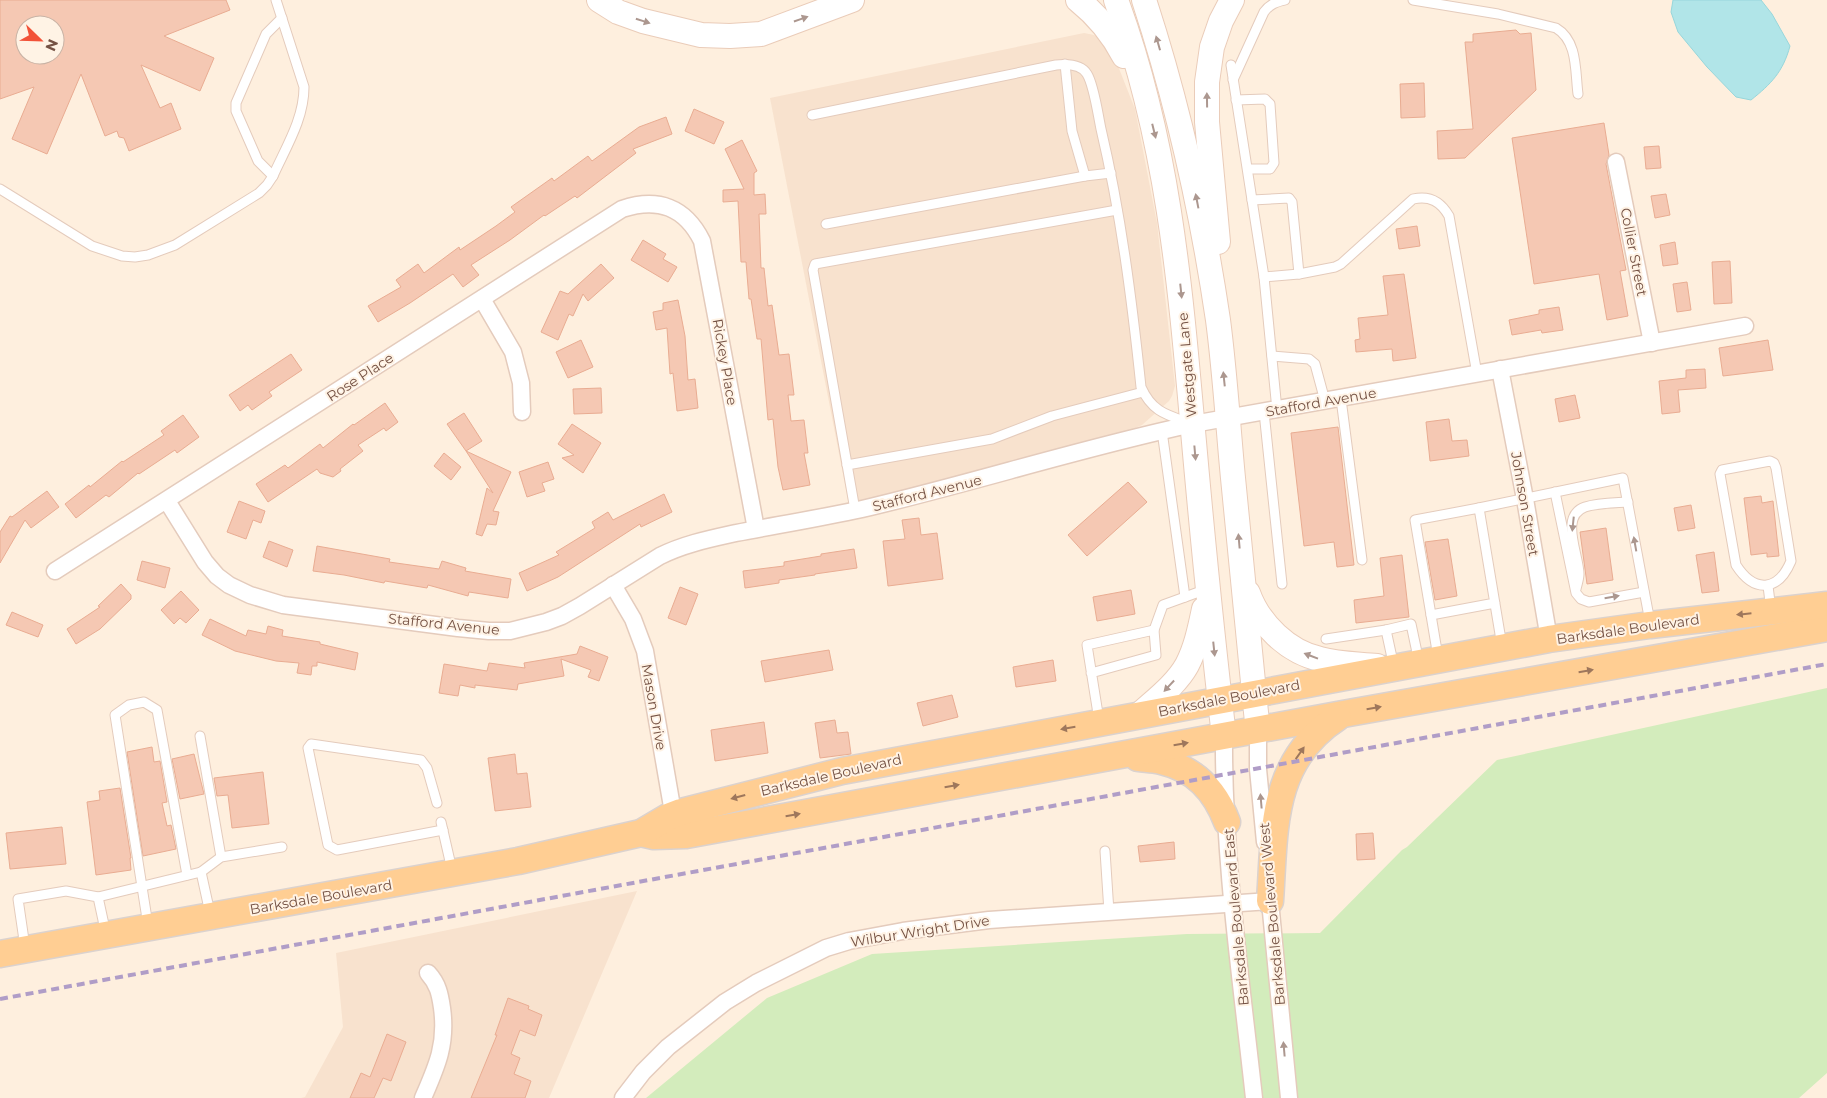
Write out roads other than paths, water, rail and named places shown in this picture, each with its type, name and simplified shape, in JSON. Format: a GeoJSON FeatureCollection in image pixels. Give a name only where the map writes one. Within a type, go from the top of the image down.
{"type":"FeatureCollection","features":[{"type":"Feature","properties":{"kind":"main road"},"geometry":{"type":"LineString","coordinates":[[599,0],[618,12],[658,26],[701,35],[730,36],[761,34],[852,0]]}},
{"type":"Feature","properties":{"kind":"main road"},"geometry":{"type":"LineString","coordinates":[[1078,0],[1094,12],[1114,37],[1147,100]]}},
{"type":"Feature","properties":{"kind":"main road","name":"Westgate Lane"},"geometry":{"type":"LineString","coordinates":[[1116,0],[1147,100],[1159,151],[1170,213],[1181,291],[1192,424],[1200,594],[1220,700],[1224,736]]}},
{"type":"Feature","properties":{"kind":"main road"},"geometry":{"type":"LineString","coordinates":[[1144,0],[1169,82],[1208,258],[1218,323],[1258,731]]}},
{"type":"Feature","properties":{"kind":"main road"},"geometry":{"type":"LineString","coordinates":[[1218,323],[1221,296],[1220,265],[1207,122],[1207,82],[1212,47],[1220,21],[1232,0]]}},
{"type":"Feature","properties":{"kind":"main road"},"geometry":{"type":"LineString","coordinates":[[1242,577],[1259,614],[1273,631],[1296,650],[1318,659],[1333,662],[1394,667]]}},
{"type":"Feature","properties":{"kind":"main road"},"geometry":{"type":"LineString","coordinates":[[1138,716],[1160,696],[1185,667],[1194,647],[1200,594]]}},
{"type":"Feature","properties":{"kind":"main road","name":"Barksdale Boulevard"},"geometry":{"type":"LineString","coordinates":[[675,825],[927,791],[1555,676],[1774,625],[1827,605]]}},
{"type":"Feature","properties":{"kind":"main road","name":"Barksdale Boulevard"},"geometry":{"type":"LineString","coordinates":[[0,954],[518,861],[641,833],[654,836],[675,825],[803,780],[920,756],[1549,639],[1650,625],[1774,625],[1827,628]]}},
{"type":"Feature","properties":{"kind":"main road"},"geometry":{"type":"LineString","coordinates":[[1549,639],[1555,676]]}},
{"type":"Feature","properties":{"kind":"main road"},"geometry":{"type":"LineString","coordinates":[[1270,902],[1280,796],[1286,780],[1294,762],[1307,743],[1343,714]]}},
{"type":"Feature","properties":{"kind":"main road"},"geometry":{"type":"LineString","coordinates":[[1122,755],[1162,761],[1189,772],[1200,780],[1216,797],[1227,822]]}},
{"type":"Feature","properties":{"kind":"main road"},"geometry":{"type":"LineString","coordinates":[[920,756],[927,791]]}},
{"type":"Feature","properties":{"kind":"street","name":"Collier Street"},"geometry":{"type":"LineString","coordinates":[[1616,162],[1652,343]]}},
{"type":"Feature","properties":{"kind":"street","name":"Rose Place"},"geometry":{"type":"LineString","coordinates":[[56,571],[622,209],[644,203],[670,208]]}},
{"type":"Feature","properties":{"kind":"street","name":"Rickey Place"},"geometry":{"type":"LineString","coordinates":[[670,208],[680,213],[689,221],[697,230],[702,241],[756,529]]}},
{"type":"Feature","properties":{"kind":"street"},"geometry":{"type":"LineString","coordinates":[[482,299],[513,352],[521,383],[522,412]]}},
{"type":"Feature","properties":{"kind":"street","name":"Stafford Avenue"},"geometry":{"type":"LineString","coordinates":[[167,501],[192,543],[218,576],[229,585],[250,595],[283,605],[458,628],[510,631],[562,616],[674,549],[707,539],[855,510],[946,489],[1125,439],[1192,424],[1745,326]]}},
{"type":"Feature","properties":{"kind":"street","name":"Johnson Street"},"geometry":{"type":"LineString","coordinates":[[1500,369],[1525,498],[1549,639]]}},
{"type":"Feature","properties":{"kind":"street","name":"Mason Drive"},"geometry":{"type":"LineString","coordinates":[[613,585],[633,619],[644,651],[675,825]]}},
{"type":"Feature","properties":{"kind":"street","name":"Barksdale Boulevard West"},"geometry":{"type":"LineString","coordinates":[[1258,731],[1258,769],[1288,1098]]}},
{"type":"Feature","properties":{"kind":"street","name":"Barksdale Boulevard East"},"geometry":{"type":"LineString","coordinates":[[1224,736],[1224,776],[1233,903],[1254,1098]]}},
{"type":"Feature","properties":{"kind":"street","name":"Wilbur Wright Drive"},"geometry":{"type":"LineString","coordinates":[[623,1098],[643,1072],[668,1047],[725,1002],[756,983],[826,948],[935,926],[989,920],[1270,902]]}},
{"type":"Feature","properties":{"kind":"street"},"geometry":{"type":"LineString","coordinates":[[423,1098],[437,1066],[444,1038],[444,1020],[440,995],[434,979],[428,973]]}},
{"type":"Feature","properties":{"kind":"lane"},"geometry":{"type":"LineString","coordinates":[[0,189],[92,246],[122,256],[135,257],[148,255],[181,241],[258,193],[273,176],[300,119],[304,98],[304,86],[276,0]]}},
{"type":"Feature","properties":{"kind":"lane"},"geometry":{"type":"LineString","coordinates":[[1233,80],[1264,12],[1276,2],[1285,0]]}},
{"type":"Feature","properties":{"kind":"lane"},"geometry":{"type":"LineString","coordinates":[[1414,0],[1498,14],[1556,28],[1564,32],[1572,46],[1578,94]]}},
{"type":"Feature","properties":{"kind":"lane"},"geometry":{"type":"LineString","coordinates":[[273,176],[258,161],[236,111],[236,103],[266,34],[282,18]]}},
{"type":"Feature","properties":{"kind":"lane"},"geometry":{"type":"LineString","coordinates":[[812,115],[1056,64],[1080,67],[1087,75],[1111,173],[1132,300],[1141,387],[1150,404],[1162,413],[1192,424]]}},
{"type":"Feature","properties":{"kind":"lane"},"geometry":{"type":"LineString","coordinates":[[1066,64],[1072,131],[1084,176]]}},
{"type":"Feature","properties":{"kind":"lane"},"geometry":{"type":"LineString","coordinates":[[1231,65],[1264,277],[1272,356],[1270,411],[1282,584]]}},
{"type":"Feature","properties":{"kind":"lane"},"geometry":{"type":"LineString","coordinates":[[1236,100],[1265,98],[1270,104],[1274,163],[1270,169],[1248,169]]}},
{"type":"Feature","properties":{"kind":"lane"},"geometry":{"type":"LineString","coordinates":[[826,224],[1084,176],[1111,173]]}},
{"type":"Feature","properties":{"kind":"lane"},"geometry":{"type":"LineString","coordinates":[[1264,277],[1299,274],[1341,264],[1413,199],[1426,198],[1434,200],[1440,204],[1449,216],[1477,374]]}},
{"type":"Feature","properties":{"kind":"lane"},"geometry":{"type":"LineString","coordinates":[[1252,200],[1290,199],[1299,274]]}},
{"type":"Feature","properties":{"kind":"lane"},"geometry":{"type":"LineString","coordinates":[[855,510],[813,270],[815,264],[1117,210]]}},
{"type":"Feature","properties":{"kind":"lane"},"geometry":{"type":"LineString","coordinates":[[1272,356],[1309,359],[1313,361],[1333,400],[1362,560]]}},
{"type":"Feature","properties":{"kind":"lane"},"geometry":{"type":"LineString","coordinates":[[847,465],[992,439],[1052,416],[1143,392]]}},
{"type":"Feature","properties":{"kind":"lane"},"geometry":{"type":"LineString","coordinates":[[1091,673],[1156,655],[1154,630],[1163,605],[1200,594],[1162,431]]}},
{"type":"Feature","properties":{"kind":"lane"},"geometry":{"type":"LineString","coordinates":[[1770,461],[1774,463],[1776,468],[1791,561],[1788,569],[1768,586],[1756,584],[1742,576],[1736,566],[1720,474],[1722,470],[1770,461]]}},
{"type":"Feature","properties":{"kind":"lane"},"geometry":{"type":"LineString","coordinates":[[1429,661],[1430,615],[1415,520],[1623,478],[1650,625]]}},
{"type":"Feature","properties":{"kind":"lane"},"geometry":{"type":"LineString","coordinates":[[1555,492],[1576,593],[1581,600],[1588,602],[1644,592]]}},
{"type":"Feature","properties":{"kind":"lane"},"geometry":{"type":"LineString","coordinates":[[1576,593],[1580,574],[1571,526],[1577,511],[1584,507],[1628,502]]}},
{"type":"Feature","properties":{"kind":"lane"},"geometry":{"type":"LineString","coordinates":[[1479,508],[1502,648]]}},
{"type":"Feature","properties":{"kind":"lane"},"geometry":{"type":"LineString","coordinates":[[1768,586],[1774,625]]}},
{"type":"Feature","properties":{"kind":"lane"},"geometry":{"type":"LineString","coordinates":[[1430,615],[1495,604]]}},
{"type":"Feature","properties":{"kind":"lane"},"geometry":{"type":"LineString","coordinates":[[1326,639],[1386,630],[1411,624],[1429,661]]}},
{"type":"Feature","properties":{"kind":"lane"},"geometry":{"type":"LineString","coordinates":[[1100,723],[1087,645],[1154,630]]}},
{"type":"Feature","properties":{"kind":"lane"},"geometry":{"type":"LineString","coordinates":[[1386,630],[1394,667]]}},
{"type":"Feature","properties":{"kind":"lane"},"geometry":{"type":"LineString","coordinates":[[148,928],[115,715],[129,705],[144,702],[157,710],[187,875]]}},
{"type":"Feature","properties":{"kind":"lane"},"geometry":{"type":"LineString","coordinates":[[200,736],[221,858]]}},
{"type":"Feature","properties":{"kind":"lane"},"geometry":{"type":"LineString","coordinates":[[436,803],[427,768],[421,760],[310,744],[308,748],[328,845],[337,850],[442,826],[453,873]]}},
{"type":"Feature","properties":{"kind":"lane"},"geometry":{"type":"LineString","coordinates":[[25,950],[18,899],[66,891],[98,897],[201,872],[221,858],[282,847]]}},
{"type":"Feature","properties":{"kind":"lane"},"geometry":{"type":"LineString","coordinates":[[1105,851],[1109,912]]}},
{"type":"Feature","properties":{"kind":"lane"},"geometry":{"type":"LineString","coordinates":[[201,872],[211,916]]}},
{"type":"Feature","properties":{"kind":"lane"},"geometry":{"type":"LineString","coordinates":[[98,897],[106,934]]}},
{"type":"Feature","properties":{"kind":"water"},"geometry":{"type":"Polygon","coordinates":[[[1673,0],[1761,0],[1772,14],[1790,46],[1780,70],[1765,88],[1751,100],[1736,97],[1707,67],[1678,32],[1671,12],[1673,0]]]}},
{"type":"Feature","properties":{"kind":"railway"},"geometry":{"type":"LineString","coordinates":[[0,999],[1827,664]]}}]}
